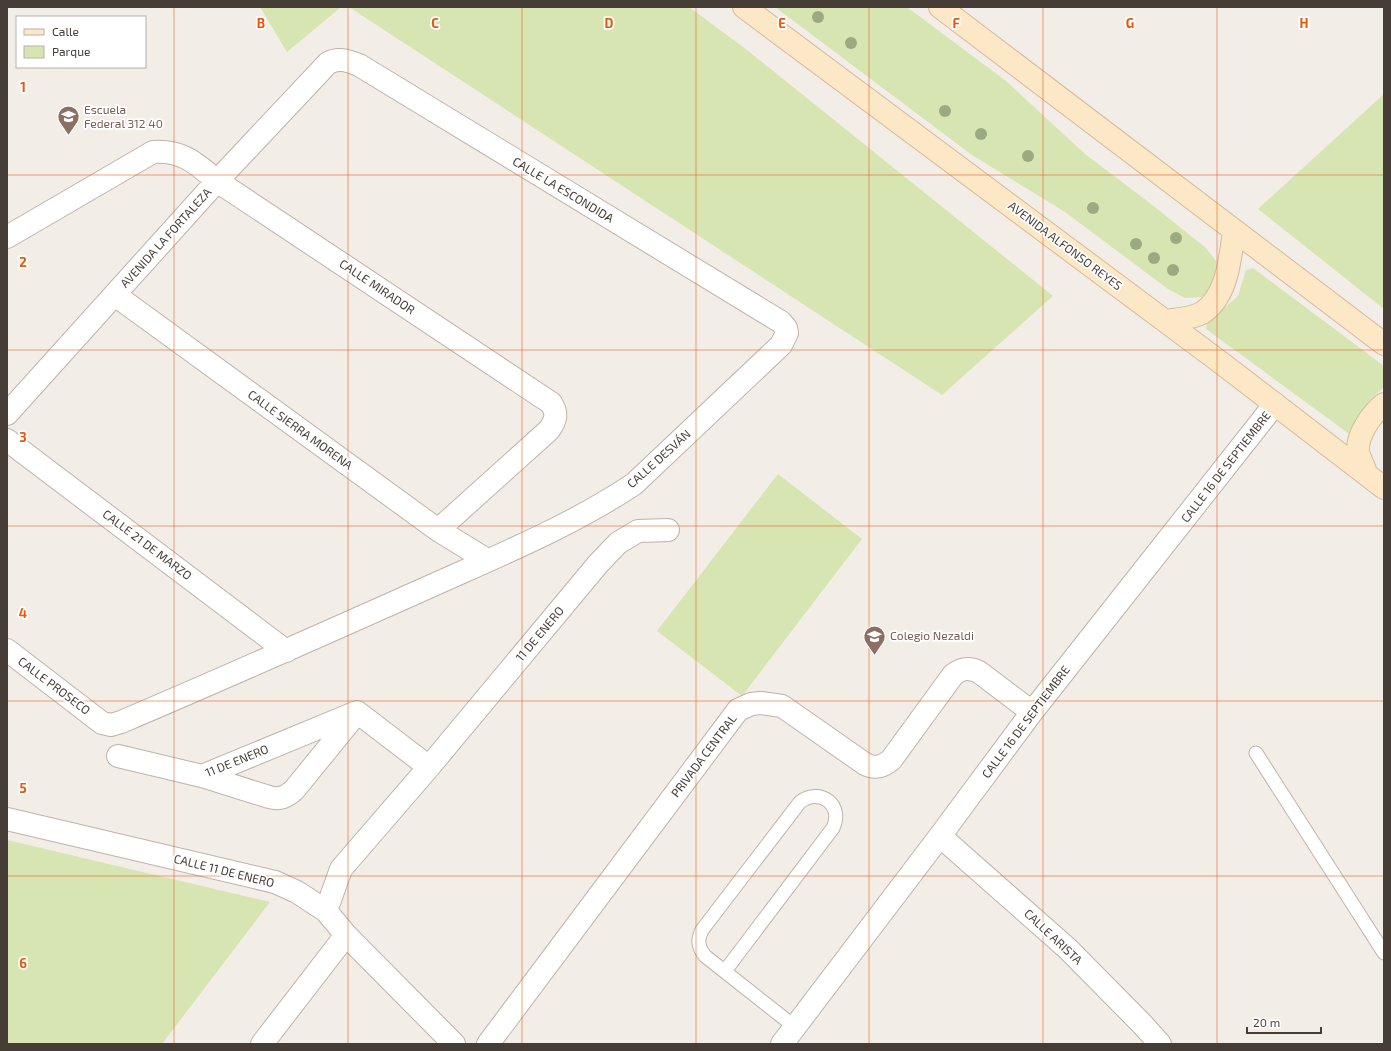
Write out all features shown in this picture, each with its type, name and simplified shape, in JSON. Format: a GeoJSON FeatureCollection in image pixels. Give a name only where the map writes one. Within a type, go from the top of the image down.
{"type":"FeatureCollection","features":[{"type":"Feature","properties":{"kind":"main road","name":"AVENIDA ALFONSO REYES"},"geometry":{"type":"LineString","coordinates":[[744,7],[1165,321],[1384,488]]}},
{"type":"Feature","properties":{"kind":"main road"},"geometry":{"type":"LineString","coordinates":[[940,7],[962,16],[1234,231],[1384,344]]}},
{"type":"Feature","properties":{"kind":"main road"},"geometry":{"type":"LineString","coordinates":[[1165,321],[1189,318],[1202,312],[1212,303],[1220,292],[1227,275],[1234,231]]}},
{"type":"Feature","properties":{"kind":"main road"},"geometry":{"type":"LineString","coordinates":[[1366,473],[1358,450],[1360,438],[1378,409],[1384,404]]}},
{"type":"Feature","properties":{"kind":"street","name":"CALLE LA ESCONDIDA"},"geometry":{"type":"LineString","coordinates":[[328,63],[342,59],[359,65],[781,322],[786,328],[786,337]]}},
{"type":"Feature","properties":{"kind":"street","name":"AVENIDA LA FORTALEZA"},"geometry":{"type":"LineString","coordinates":[[7,414],[217,181],[328,63]]}},
{"type":"Feature","properties":{"kind":"street","name":"CALLE MIRADOR"},"geometry":{"type":"LineString","coordinates":[[7,237],[153,152],[173,152],[194,161],[217,181],[551,403],[556,410],[556,415],[549,430],[438,530]]}},
{"type":"Feature","properties":{"kind":"street","name":"CALLE SIERRA MORENA"},"geometry":{"type":"LineString","coordinates":[[115,295],[438,530],[487,560]]}},
{"type":"Feature","properties":{"kind":"street","name":"CALLE DESVÁN"},"geometry":{"type":"LineString","coordinates":[[102,723],[111,725],[121,722],[286,651],[566,524],[614,497],[634,484],[781,345],[786,337]]}},
{"type":"Feature","properties":{"kind":"street","name":"CALLE 16 DE SEPTIEMBRE"},"geometry":{"type":"LineString","coordinates":[[782,1044],[1032,712],[1275,404]]}},
{"type":"Feature","properties":{"kind":"street","name":"CALLE 21 DE MARZO"},"geometry":{"type":"LineString","coordinates":[[7,440],[286,651]]}},
{"type":"Feature","properties":{"kind":"street","name":"11 DE ENERO"},"geometry":{"type":"LineString","coordinates":[[326,911],[342,869],[598,564],[618,543],[638,531],[668,530]]}},
{"type":"Feature","properties":{"kind":"street","name":"CALLE PROSECO"},"geometry":{"type":"LineString","coordinates":[[7,650],[102,723]]}},
{"type":"Feature","properties":{"kind":"street","name":"PRIVADA CENTRAL"},"geometry":{"type":"LineString","coordinates":[[488,1044],[738,710],[751,704],[761,703],[782,706],[865,764],[872,767],[885,765],[891,760],[953,676],[966,668],[979,672],[1032,712]]}},
{"type":"Feature","properties":{"kind":"street","name":"11 DE ENERO"},"geometry":{"type":"LineString","coordinates":[[118,756],[202,776],[357,712]]}},
{"type":"Feature","properties":{"kind":"street"},"geometry":{"type":"LineString","coordinates":[[202,776],[276,799],[283,798],[294,790],[357,712],[429,767]]}},
{"type":"Feature","properties":{"kind":"street","name":"CALLE 11 DE ENERO"},"geometry":{"type":"LineString","coordinates":[[7,820],[275,882],[297,892],[326,911],[346,935],[454,1044]]}},
{"type":"Feature","properties":{"kind":"street","name":"CALLE ARISTA"},"geometry":{"type":"LineString","coordinates":[[940,836],[1068,949],[1143,1024],[1160,1044]]}},
{"type":"Feature","properties":{"kind":"street"},"geometry":{"type":"LineString","coordinates":[[262,1044],[346,935]]}},
{"type":"Feature","properties":{"kind":"lane"},"geometry":{"type":"LineString","coordinates":[[1256,753],[1384,952]]}},
{"type":"Feature","properties":{"kind":"lane"},"geometry":{"type":"LineString","coordinates":[[725,971],[833,828],[837,815],[835,808],[820,796],[806,798],[800,802],[702,930],[698,943],[700,950],[705,956],[795,1027]]}},
{"type":"Feature","properties":{"kind":"green space"},"geometry":{"type":"Polygon","coordinates":[[[260,7],[341,7],[287,52],[260,7]]]}},
{"type":"Feature","properties":{"kind":"green space"},"geometry":{"type":"Polygon","coordinates":[[[349,7],[689,7],[747,50],[1053,296],[942,395],[349,7]]]}},
{"type":"Feature","properties":{"kind":"green space"},"geometry":{"type":"Polygon","coordinates":[[[775,7],[907,7],[1006,81],[1085,154],[1206,248],[1216,261],[1217,278],[1211,291],[1201,297],[1185,298],[1168,289],[1065,212],[972,155],[775,7]]]}},
{"type":"Feature","properties":{"kind":"green space"},"geometry":{"type":"Polygon","coordinates":[[[1384,94],[1384,309],[1258,209],[1384,94]]]}},
{"type":"Feature","properties":{"kind":"green space"},"geometry":{"type":"Polygon","coordinates":[[[1253,268],[1384,366],[1384,387],[1360,415],[1352,436],[1206,329],[1207,320],[1215,316],[1238,296],[1246,270],[1253,268]]]}},
{"type":"Feature","properties":{"kind":"green space"},"geometry":{"type":"Polygon","coordinates":[[[778,474],[862,539],[742,696],[657,631],[778,474]]]}},
{"type":"Feature","properties":{"kind":"green space"},"geometry":{"type":"Polygon","coordinates":[[[7,840],[270,902],[162,1044],[7,1044],[7,840]]]}},
{"type":"Feature","properties":{"kind":"place","name":"Escuela Federal 312 40"},"geometry":{"type":"Point","coordinates":[69,136]}},
{"type":"Feature","properties":{"kind":"place","name":"Colegio Nezaldi"},"geometry":{"type":"Point","coordinates":[875,656]}}]}
